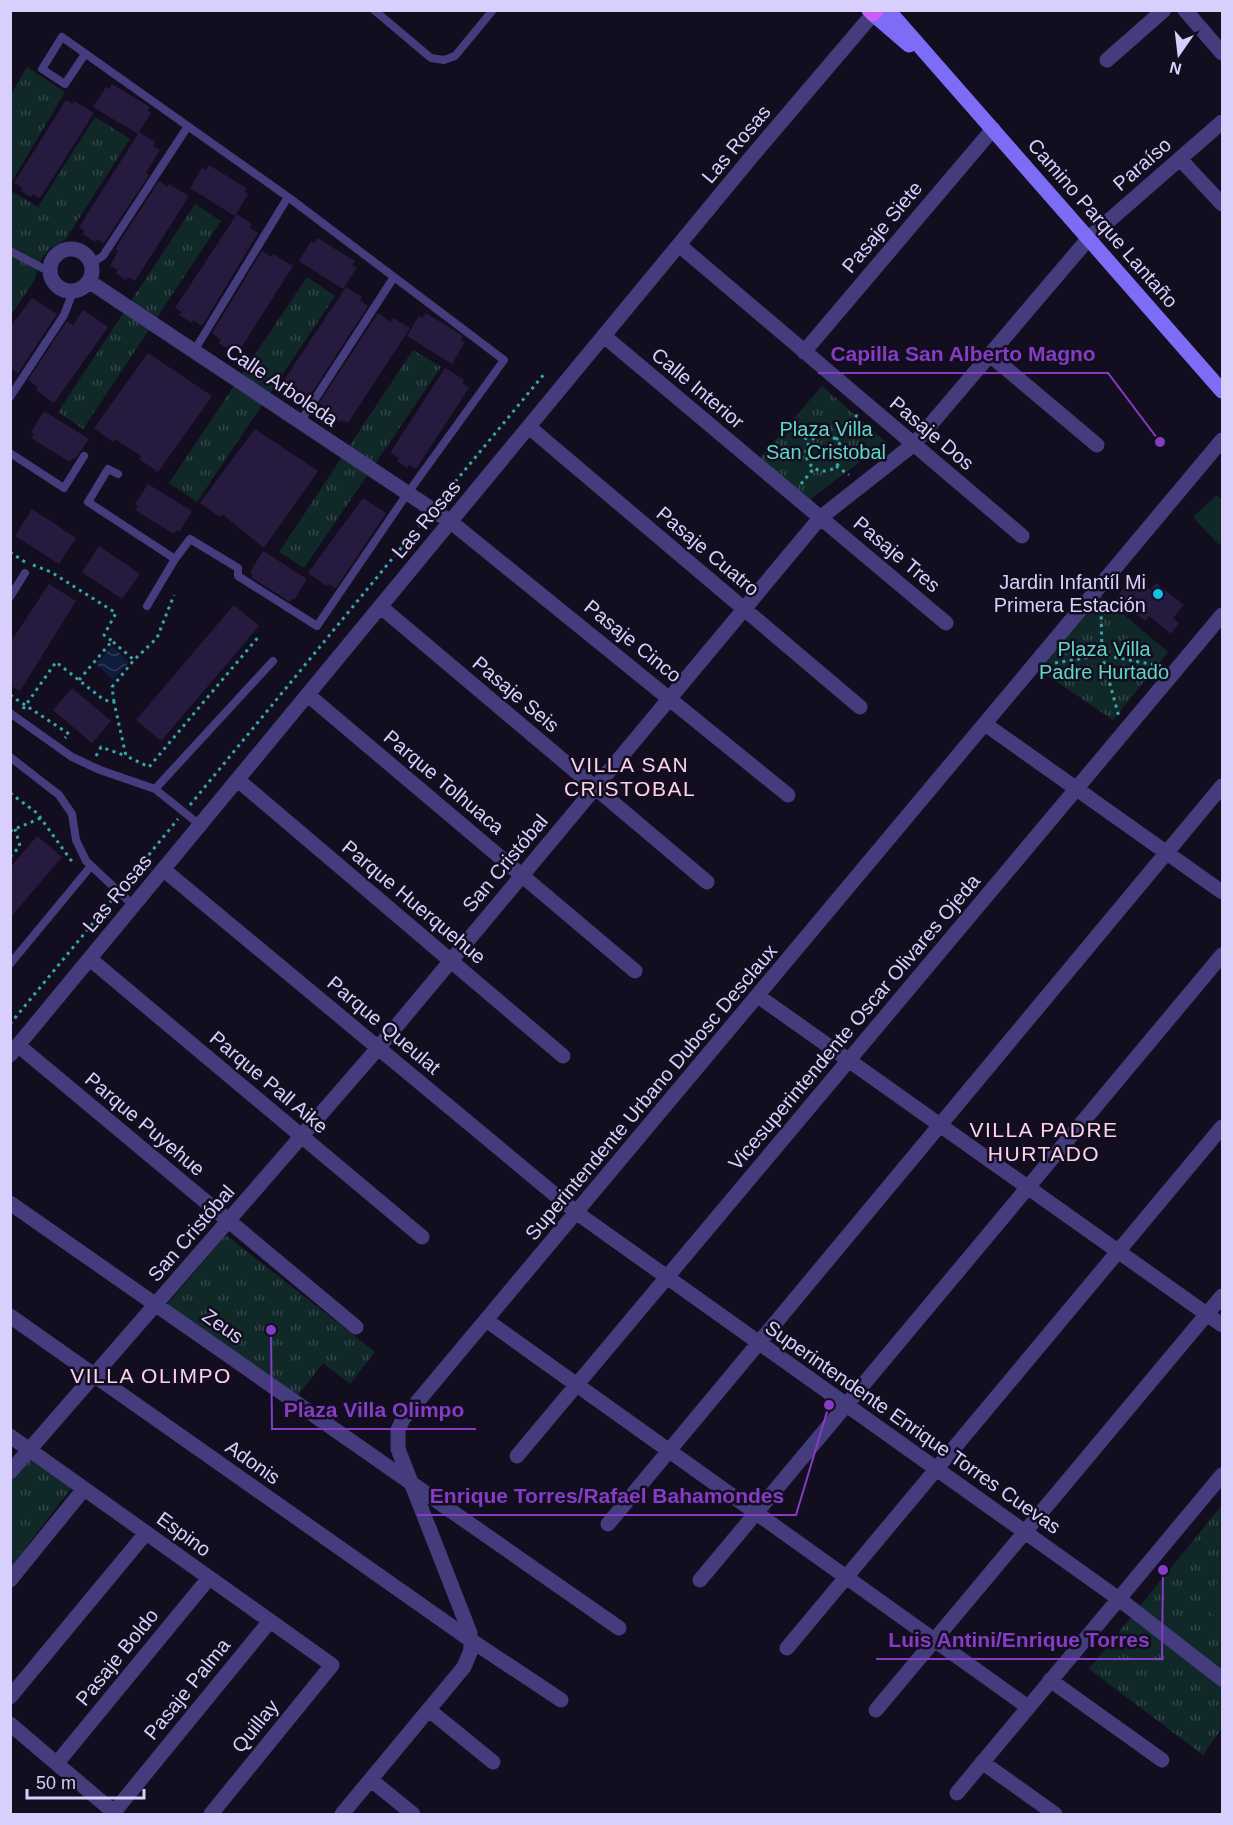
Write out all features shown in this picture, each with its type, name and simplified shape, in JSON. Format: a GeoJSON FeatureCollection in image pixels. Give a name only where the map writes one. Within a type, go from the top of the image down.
{"type":"FeatureCollection","features":[{"type":"Feature","properties":{"kind":"main road","name":"Camino Parque Lantaño"},"geometry":{"type":"LineString","coordinates":[[877,11],[952,83],[1222,391]]}},
{"type":"Feature","properties":{"kind":"street"},"geometry":{"type":"LineString","coordinates":[[1107,60],[1164,10]]}},
{"type":"Feature","properties":{"kind":"street"},"geometry":{"type":"LineString","coordinates":[[1185,10],[1222,53]]}},
{"type":"Feature","properties":{"kind":"street","name":"Las Rosas"},"geometry":{"type":"LineString","coordinates":[[15,1050],[679,245],[877,11]]}},
{"type":"Feature","properties":{"kind":"street","name":"Paraíso"},"geometry":{"type":"LineString","coordinates":[[1089,238],[1222,122]]}},
{"type":"Feature","properties":{"kind":"street","name":"Pasaje Siete"},"geometry":{"type":"LineString","coordinates":[[804,352],[993,129]]}},
{"type":"Feature","properties":{"kind":"street"},"geometry":{"type":"LineString","coordinates":[[1179,159],[1222,204]]}},
{"type":"Feature","properties":{"kind":"street","name":"San Cristóbal"},"geometry":{"type":"LineString","coordinates":[[10,1472],[379,1047],[820,518],[914,444],[1089,238]]}},
{"type":"Feature","properties":{"kind":"street","name":"Pasaje Dos"},"geometry":{"type":"LineString","coordinates":[[679,245],[1022,536]]}},
{"type":"Feature","properties":{"kind":"street"},"geometry":{"type":"LineString","coordinates":[[66,249],[82,252],[92,263],[93,275],[90,282],[80,290],[73,292],[59,288],[52,280],[51,263],[55,256],[66,249]]}},
{"type":"Feature","properties":{"kind":"street","name":"Calle Arboleda"},"geometry":{"type":"LineString","coordinates":[[90,282],[451,522]]}},
{"type":"Feature","properties":{"kind":"street","name":"Calle Interior"},"geometry":{"type":"LineString","coordinates":[[604,336],[820,518]]}},
{"type":"Feature","properties":{"kind":"street"},"geometry":{"type":"LineString","coordinates":[[990,356],[1097,445]]}},
{"type":"Feature","properties":{"kind":"street","name":"Pasaje Cuatro"},"geometry":{"type":"LineString","coordinates":[[529,427],[860,707]]}},
{"type":"Feature","properties":{"kind":"street","name":"Superintendente Urbano Dubosc Desclaux"},"geometry":{"type":"LineString","coordinates":[[472,1641],[398,1449],[397,1436],[400,1424],[1222,440]]}},
{"type":"Feature","properties":{"kind":"street","name":"Pasaje Tres"},"geometry":{"type":"LineString","coordinates":[[820,518],[946,623]]}},
{"type":"Feature","properties":{"kind":"street","name":"Pasaje Cinco"},"geometry":{"type":"LineString","coordinates":[[451,522],[788,795]]}},
{"type":"Feature","properties":{"kind":"street","name":"Pasaje Seis"},"geometry":{"type":"LineString","coordinates":[[381,607],[707,882]]}},
{"type":"Feature","properties":{"kind":"street","name":"Vicesuperintendente Oscar Olivares Ojeda"},"geometry":{"type":"LineString","coordinates":[[517,1456],[1222,615]]}},
{"type":"Feature","properties":{"kind":"street","name":"Parque Tolhuaca"},"geometry":{"type":"LineString","coordinates":[[308,695],[635,971]]}},
{"type":"Feature","properties":{"kind":"street"},"geometry":{"type":"LineString","coordinates":[[986,724],[1222,892]]}},
{"type":"Feature","properties":{"kind":"street","name":"Parque Huerquehue"},"geometry":{"type":"LineString","coordinates":[[238,780],[563,1056]]}},
{"type":"Feature","properties":{"kind":"street"},"geometry":{"type":"LineString","coordinates":[[608,1524],[1222,786]]}},
{"type":"Feature","properties":{"kind":"street","name":"Parque Queulat"},"geometry":{"type":"LineString","coordinates":[[164,870],[577,1213]]}},
{"type":"Feature","properties":{"kind":"street"},"geometry":{"type":"LineString","coordinates":[[700,1580],[1222,955]]}},
{"type":"Feature","properties":{"kind":"street","name":"Parque Pall Aike"},"geometry":{"type":"LineString","coordinates":[[90,959],[422,1237]]}},
{"type":"Feature","properties":{"kind":"street"},"geometry":{"type":"LineString","coordinates":[[758,996],[1222,1325]]}},
{"type":"Feature","properties":{"kind":"street","name":"Parque Puyehue"},"geometry":{"type":"LineString","coordinates":[[15,1050],[356,1327]]}},
{"type":"Feature","properties":{"kind":"street"},"geometry":{"type":"LineString","coordinates":[[787,1648],[1222,1127]]}},
{"type":"Feature","properties":{"kind":"street","name":"Zeus"},"geometry":{"type":"LineString","coordinates":[[10,1203],[619,1628]]}},
{"type":"Feature","properties":{"kind":"street","name":"Superintendente Enrique Torres Cuevas"},"geometry":{"type":"LineString","coordinates":[[577,1213],[1119,1599],[1222,1679]]}},
{"type":"Feature","properties":{"kind":"street"},"geometry":{"type":"LineString","coordinates":[[876,1710],[1222,1296]]}},
{"type":"Feature","properties":{"kind":"street","name":"Adonis"},"geometry":{"type":"LineString","coordinates":[[10,1316],[472,1641],[561,1700]]}},
{"type":"Feature","properties":{"kind":"street"},"geometry":{"type":"LineString","coordinates":[[486,1320],[1028,1707]]}},
{"type":"Feature","properties":{"kind":"street","name":"Espino"},"geometry":{"type":"LineString","coordinates":[[10,1436],[332,1665]]}},
{"type":"Feature","properties":{"kind":"street"},"geometry":{"type":"LineString","coordinates":[[957,1793],[1222,1475]]}},
{"type":"Feature","properties":{"kind":"street"},"geometry":{"type":"LineString","coordinates":[[10,1580],[84,1488]]}},
{"type":"Feature","properties":{"kind":"street"},"geometry":{"type":"LineString","coordinates":[[10,1697],[146,1533]]}},
{"type":"Feature","properties":{"kind":"street","name":"Pasaje Boldo"},"geometry":{"type":"LineString","coordinates":[[57,1763],[209,1578]]}},
{"type":"Feature","properties":{"kind":"street","name":"Pasaje Palma"},"geometry":{"type":"LineString","coordinates":[[115,1813],[270,1621]]}},
{"type":"Feature","properties":{"kind":"street"},"geometry":{"type":"LineString","coordinates":[[342,1815],[464,1667],[472,1641]]}},
{"type":"Feature","properties":{"kind":"street","name":"Quillay"},"geometry":{"type":"LineString","coordinates":[[211,1815],[332,1665]]}},
{"type":"Feature","properties":{"kind":"street"},"geometry":{"type":"LineString","coordinates":[[1050,1680],[1162,1760]]}},
{"type":"Feature","properties":{"kind":"street"},"geometry":{"type":"LineString","coordinates":[[429,1710],[493,1762]]}},
{"type":"Feature","properties":{"kind":"street"},"geometry":{"type":"LineString","coordinates":[[10,1724],[115,1813]]}},
{"type":"Feature","properties":{"kind":"street"},"geometry":{"type":"LineString","coordinates":[[982,1762],[1055,1815]]}},
{"type":"Feature","properties":{"kind":"street"},"geometry":{"type":"LineString","coordinates":[[370,1780],[413,1815]]}},
{"type":"Feature","properties":{"kind":"lane"},"geometry":{"type":"LineString","coordinates":[[374,10],[431,58],[437,60],[450,59],[455,56],[493,10]]}},
{"type":"Feature","properties":{"kind":"lane"},"geometry":{"type":"LineString","coordinates":[[85,54],[65,84],[42,69],[62,37],[288,197],[504,360],[407,494],[317,626],[238,576],[238,568],[190,539],[175,559],[147,606]]}},
{"type":"Feature","properties":{"kind":"lane"},"geometry":{"type":"LineString","coordinates":[[92,263],[103,256],[188,126]]}},
{"type":"Feature","properties":{"kind":"lane"},"geometry":{"type":"LineString","coordinates":[[194,351],[288,197]]}},
{"type":"Feature","properties":{"kind":"lane"},"geometry":{"type":"LineString","coordinates":[[10,251],[50,272]]}},
{"type":"Feature","properties":{"kind":"lane"},"geometry":{"type":"LineString","coordinates":[[300,422],[394,277]]}},
{"type":"Feature","properties":{"kind":"lane"},"geometry":{"type":"LineString","coordinates":[[10,397],[64,315],[73,292]]}},
{"type":"Feature","properties":{"kind":"lane"},"geometry":{"type":"LineString","coordinates":[[10,453],[64,488],[84,456]]}},
{"type":"Feature","properties":{"kind":"lane"},"geometry":{"type":"LineString","coordinates":[[118,474],[108,469],[88,502],[175,559]]}},
{"type":"Feature","properties":{"kind":"lane"},"geometry":{"type":"LineString","coordinates":[[10,597],[25,573]]}},
{"type":"Feature","properties":{"kind":"lane"},"geometry":{"type":"LineString","coordinates":[[155,789],[273,661]]}},
{"type":"Feature","properties":{"kind":"lane"},"geometry":{"type":"LineString","coordinates":[[14,715],[72,757],[100,770],[155,789],[200,825]]}},
{"type":"Feature","properties":{"kind":"lane"},"geometry":{"type":"LineString","coordinates":[[10,757],[58,795],[72,814],[76,840],[86,861],[134,906]]}},
{"type":"Feature","properties":{"kind":"lane"},"geometry":{"type":"LineString","coordinates":[[10,964],[91,866]]}},
{"type":"Feature","properties":{"kind":"path"},"geometry":{"type":"LineString","coordinates":[[10,1024],[545,373]]}},
{"type":"Feature","properties":{"kind":"path"},"geometry":{"type":"LineString","coordinates":[[836,440],[866,405]]}},
{"type":"Feature","properties":{"kind":"path"},"geometry":{"type":"LineString","coordinates":[[793,428],[810,442]]}},
{"type":"Feature","properties":{"kind":"path"},"geometry":{"type":"LineString","coordinates":[[820,435],[836,440],[842,450],[840,462],[831,469],[814,468],[806,453],[810,442],[820,435]]}},
{"type":"Feature","properties":{"kind":"path"},"geometry":{"type":"LineString","coordinates":[[793,494],[814,468]]}},
{"type":"Feature","properties":{"kind":"path"},"geometry":{"type":"LineString","coordinates":[[10,552],[19,560],[51,572],[116,613],[104,635],[134,660]]}},
{"type":"Feature","properties":{"kind":"path"},"geometry":{"type":"LineString","coordinates":[[1100,587],[1102,656],[1123,733]]}},
{"type":"Feature","properties":{"kind":"path"},"geometry":{"type":"LineString","coordinates":[[126,756],[112,687],[134,660],[157,638],[174,595]]}},
{"type":"Feature","properties":{"kind":"path"},"geometry":{"type":"LineString","coordinates":[[88,754],[95,757],[101,747],[149,767],[260,635]]}},
{"type":"Feature","properties":{"kind":"path"},"geometry":{"type":"LineString","coordinates":[[79,680],[112,641]]}},
{"type":"Feature","properties":{"kind":"path"},"geometry":{"type":"LineString","coordinates":[[1034,666],[1102,656],[1178,669]]}},
{"type":"Feature","properties":{"kind":"path"},"geometry":{"type":"LineString","coordinates":[[14,715],[25,705],[56,662],[104,700],[114,702]]}},
{"type":"Feature","properties":{"kind":"path"},"geometry":{"type":"LineString","coordinates":[[10,695],[69,734],[63,740],[68,744]]}},
{"type":"Feature","properties":{"kind":"path"},"geometry":{"type":"LineString","coordinates":[[10,793],[42,818],[70,860],[85,875]]}},
{"type":"Feature","properties":{"kind":"path"},"geometry":{"type":"LineString","coordinates":[[10,857],[20,846],[13,830],[42,818]]}},
{"type":"Feature","properties":{"kind":"green space"},"geometry":{"type":"Polygon","coordinates":[[[27,67],[65,92],[11,183],[11,94],[27,67]]]}},
{"type":"Feature","properties":{"kind":"green space"},"geometry":{"type":"Polygon","coordinates":[[[95,117],[130,139],[65,240],[49,249],[41,259],[34,281],[11,315],[11,191],[38,207],[95,117]]]}},
{"type":"Feature","properties":{"kind":"green space"},"geometry":{"type":"Polygon","coordinates":[[[195,204],[221,221],[83,429],[58,412],[195,204]]]}},
{"type":"Feature","properties":{"kind":"green space"},"geometry":{"type":"Polygon","coordinates":[[[307,277],[335,296],[197,502],[169,483],[307,277]]]}},
{"type":"Feature","properties":{"kind":"green space"},"geometry":{"type":"Polygon","coordinates":[[[413,350],[441,367],[304,568],[279,552],[413,350]]]}},
{"type":"Feature","properties":{"kind":"green space","name":"Plaza Villa San Cristobal"},"geometry":{"type":"Polygon","coordinates":[[[822,386],[886,442],[809,500],[760,458],[822,386]]]}},
{"type":"Feature","properties":{"kind":"green space"},"geometry":{"type":"Polygon","coordinates":[[[1217,495],[1222,501],[1222,542],[1219,545],[1193,517],[1217,495]]]}},
{"type":"Feature","properties":{"kind":"green space","name":"Plaza Villa Padre Hurtado"},"geometry":{"type":"Polygon","coordinates":[[[1099,594],[1168,652],[1113,720],[1038,669],[1099,594]]]}},
{"type":"Feature","properties":{"kind":"green space"},"geometry":{"type":"Polygon","coordinates":[[[226,1235],[375,1352],[350,1384],[323,1363],[295,1399],[164,1308],[226,1235]]]}},
{"type":"Feature","properties":{"kind":"green space"},"geometry":{"type":"Polygon","coordinates":[[[28,1456],[72,1487],[11,1567],[11,1479],[28,1456]]]}},
{"type":"Feature","properties":{"kind":"green space"},"geometry":{"type":"Polygon","coordinates":[[[1222,1505],[1222,1728],[1203,1755],[1089,1669],[1222,1505]]]}},
{"type":"Feature","properties":{"kind":"green space"},"geometry":{"type":"Polygon","coordinates":[[[1222,1575],[1222,1620],[1202,1608],[1222,1575]]]}},
{"type":"Feature","properties":{"kind":"water"},"geometry":{"type":"Polygon","coordinates":[[[112,646],[129,662],[113,680],[96,664],[112,646]]]}},
{"type":"Feature","properties":{"kind":"building"},"geometry":{"type":"Polygon","coordinates":[[[112,84],[150,107],[147,110],[151,113],[139,132],[155,142],[153,146],[160,150],[146,173],[149,175],[104,243],[97,239],[95,242],[83,234],[85,231],[79,227],[138,134],[93,107],[106,87],[109,89],[112,84]]]}},
{"type":"Feature","properties":{"kind":"building"},"geometry":{"type":"Polygon","coordinates":[[[66,100],[73,104],[74,101],[94,113],[40,198],[33,194],[31,197],[21,191],[23,188],[14,183],[66,100]]]}},
{"type":"Feature","properties":{"kind":"building"},"geometry":{"type":"Polygon","coordinates":[[[209,165],[246,188],[244,192],[248,194],[235,216],[190,188],[202,168],[206,170],[209,165]]]}},
{"type":"Feature","properties":{"kind":"building"},"geometry":{"type":"Polygon","coordinates":[[[159,181],[189,196],[135,281],[128,277],[126,280],[116,273],[118,270],[110,266],[118,251],[115,249],[159,181]]]}},
{"type":"Feature","properties":{"kind":"building"},"geometry":{"type":"Polygon","coordinates":[[[237,214],[252,224],[250,228],[258,233],[202,326],[193,320],[192,323],[179,315],[182,312],[175,308],[237,214]]]}},
{"type":"Feature","properties":{"kind":"building"},"geometry":{"type":"Polygon","coordinates":[[[317,238],[355,261],[352,265],[357,267],[343,289],[299,261],[311,241],[314,243],[317,238]]]}},
{"type":"Feature","properties":{"kind":"building"},"geometry":{"type":"Polygon","coordinates":[[[262,251],[271,257],[273,254],[293,266],[239,351],[232,347],[230,350],[219,343],[221,340],[212,333],[262,251]]]}},
{"type":"Feature","properties":{"kind":"building"},"geometry":{"type":"Polygon","coordinates":[[[346,287],[362,297],[360,300],[368,306],[309,397],[302,392],[300,395],[288,387],[290,383],[284,380],[346,287]]]}},
{"type":"Feature","properties":{"kind":"building"},"geometry":{"type":"Polygon","coordinates":[[[32,298],[57,314],[18,373],[10,368],[10,327],[32,298]]]}},
{"type":"Feature","properties":{"kind":"building"},"geometry":{"type":"Polygon","coordinates":[[[83,310],[108,327],[54,403],[36,390],[38,387],[28,380],[67,321],[73,325],[83,310]]]}},
{"type":"Feature","properties":{"kind":"building"},"geometry":{"type":"Polygon","coordinates":[[[378,313],[391,322],[393,318],[410,328],[348,423],[342,420],[340,422],[328,414],[330,411],[319,403],[378,313]]]}},
{"type":"Feature","properties":{"kind":"building"},"geometry":{"type":"Polygon","coordinates":[[[426,313],[463,336],[461,340],[465,342],[452,364],[407,336],[419,316],[423,318],[426,313]]]}},
{"type":"Feature","properties":{"kind":"building"},"geometry":{"type":"Polygon","coordinates":[[[148,353],[212,396],[158,472],[139,459],[141,456],[115,439],[113,442],[94,428],[148,353]]]}},
{"type":"Feature","properties":{"kind":"building"},"geometry":{"type":"Polygon","coordinates":[[[445,368],[464,380],[462,383],[469,388],[416,469],[409,465],[407,468],[397,461],[399,458],[390,453],[445,368]]]}},
{"type":"Feature","properties":{"kind":"building"},"geometry":{"type":"Polygon","coordinates":[[[44,411],[89,439],[75,459],[73,458],[70,462],[31,438],[34,434],[31,432],[44,411]]]}},
{"type":"Feature","properties":{"kind":"building"},"geometry":{"type":"Polygon","coordinates":[[[255,429],[318,471],[264,548],[222,514],[220,517],[200,503],[255,429]]]}},
{"type":"Feature","properties":{"kind":"building"},"geometry":{"type":"Polygon","coordinates":[[[148,484],[192,511],[179,532],[177,530],[174,534],[135,510],[138,506],[135,504],[148,484]]]}},
{"type":"Feature","properties":{"kind":"building"},"geometry":{"type":"Polygon","coordinates":[[[363,498],[386,513],[336,588],[329,584],[327,586],[308,573],[363,498]]]}},
{"type":"Feature","properties":{"kind":"building"},"geometry":{"type":"Polygon","coordinates":[[[32,509],[76,538],[59,564],[15,536],[32,509]]]}},
{"type":"Feature","properties":{"kind":"building"},"geometry":{"type":"Polygon","coordinates":[[[99,546],[140,574],[122,599],[82,572],[99,546]]]}},
{"type":"Feature","properties":{"kind":"building"},"geometry":{"type":"Polygon","coordinates":[[[263,551],[307,579],[294,600],[292,598],[290,602],[251,577],[253,574],[250,572],[263,551]]]}},
{"type":"Feature","properties":{"kind":"building"},"geometry":{"type":"Polygon","coordinates":[[[1133,577],[1150,590],[1156,583],[1184,605],[1173,618],[1179,623],[1171,634],[1149,616],[1145,621],[1116,598],[1133,577]]]}},
{"type":"Feature","properties":{"kind":"building"},"geometry":{"type":"Polygon","coordinates":[[[49,584],[76,601],[20,691],[10,685],[10,643],[49,584]]]}},
{"type":"Feature","properties":{"kind":"building"},"geometry":{"type":"Polygon","coordinates":[[[234,605],[259,626],[161,741],[136,720],[234,605]]]}},
{"type":"Feature","properties":{"kind":"building"},"geometry":{"type":"Polygon","coordinates":[[[72,688],[111,721],[92,743],[53,710],[72,688]]]}},
{"type":"Feature","properties":{"kind":"building"},"geometry":{"type":"Polygon","coordinates":[[[37,836],[62,857],[10,918],[10,868],[37,836]]]}},
{"type":"Feature","properties":{"kind":"place","name":"Capilla San Alberto Magno"},"geometry":{"type":"Point","coordinates":[1160,442]}},
{"type":"Feature","properties":{"kind":"place","name":"Jardin Infantíl Mi Primera Estación"},"geometry":{"type":"Point","coordinates":[1158,594]}},
{"type":"Feature","properties":{"kind":"place","name":"Plaza Villa Olimpo"},"geometry":{"type":"Point","coordinates":[271,1330]}},
{"type":"Feature","properties":{"kind":"place","name":"Enrique Torres/Rafael Bahamondes"},"geometry":{"type":"Point","coordinates":[829,1405]}},
{"type":"Feature","properties":{"kind":"place","name":"Luis Antini/Enrique Torres"},"geometry":{"type":"Point","coordinates":[1163,1570]}},
{"type":"Feature","properties":{"kind":"district","name":"VILLA SAN CRISTOBAL"},"geometry":{"type":"Point","coordinates":[630,776]}},
{"type":"Feature","properties":{"kind":"district","name":"VILLA PADRE HURTADO"},"geometry":{"type":"Point","coordinates":[1044,1141]}},
{"type":"Feature","properties":{"kind":"district","name":"VILLA OLIMPO"},"geometry":{"type":"Point","coordinates":[151,1375]}}]}
